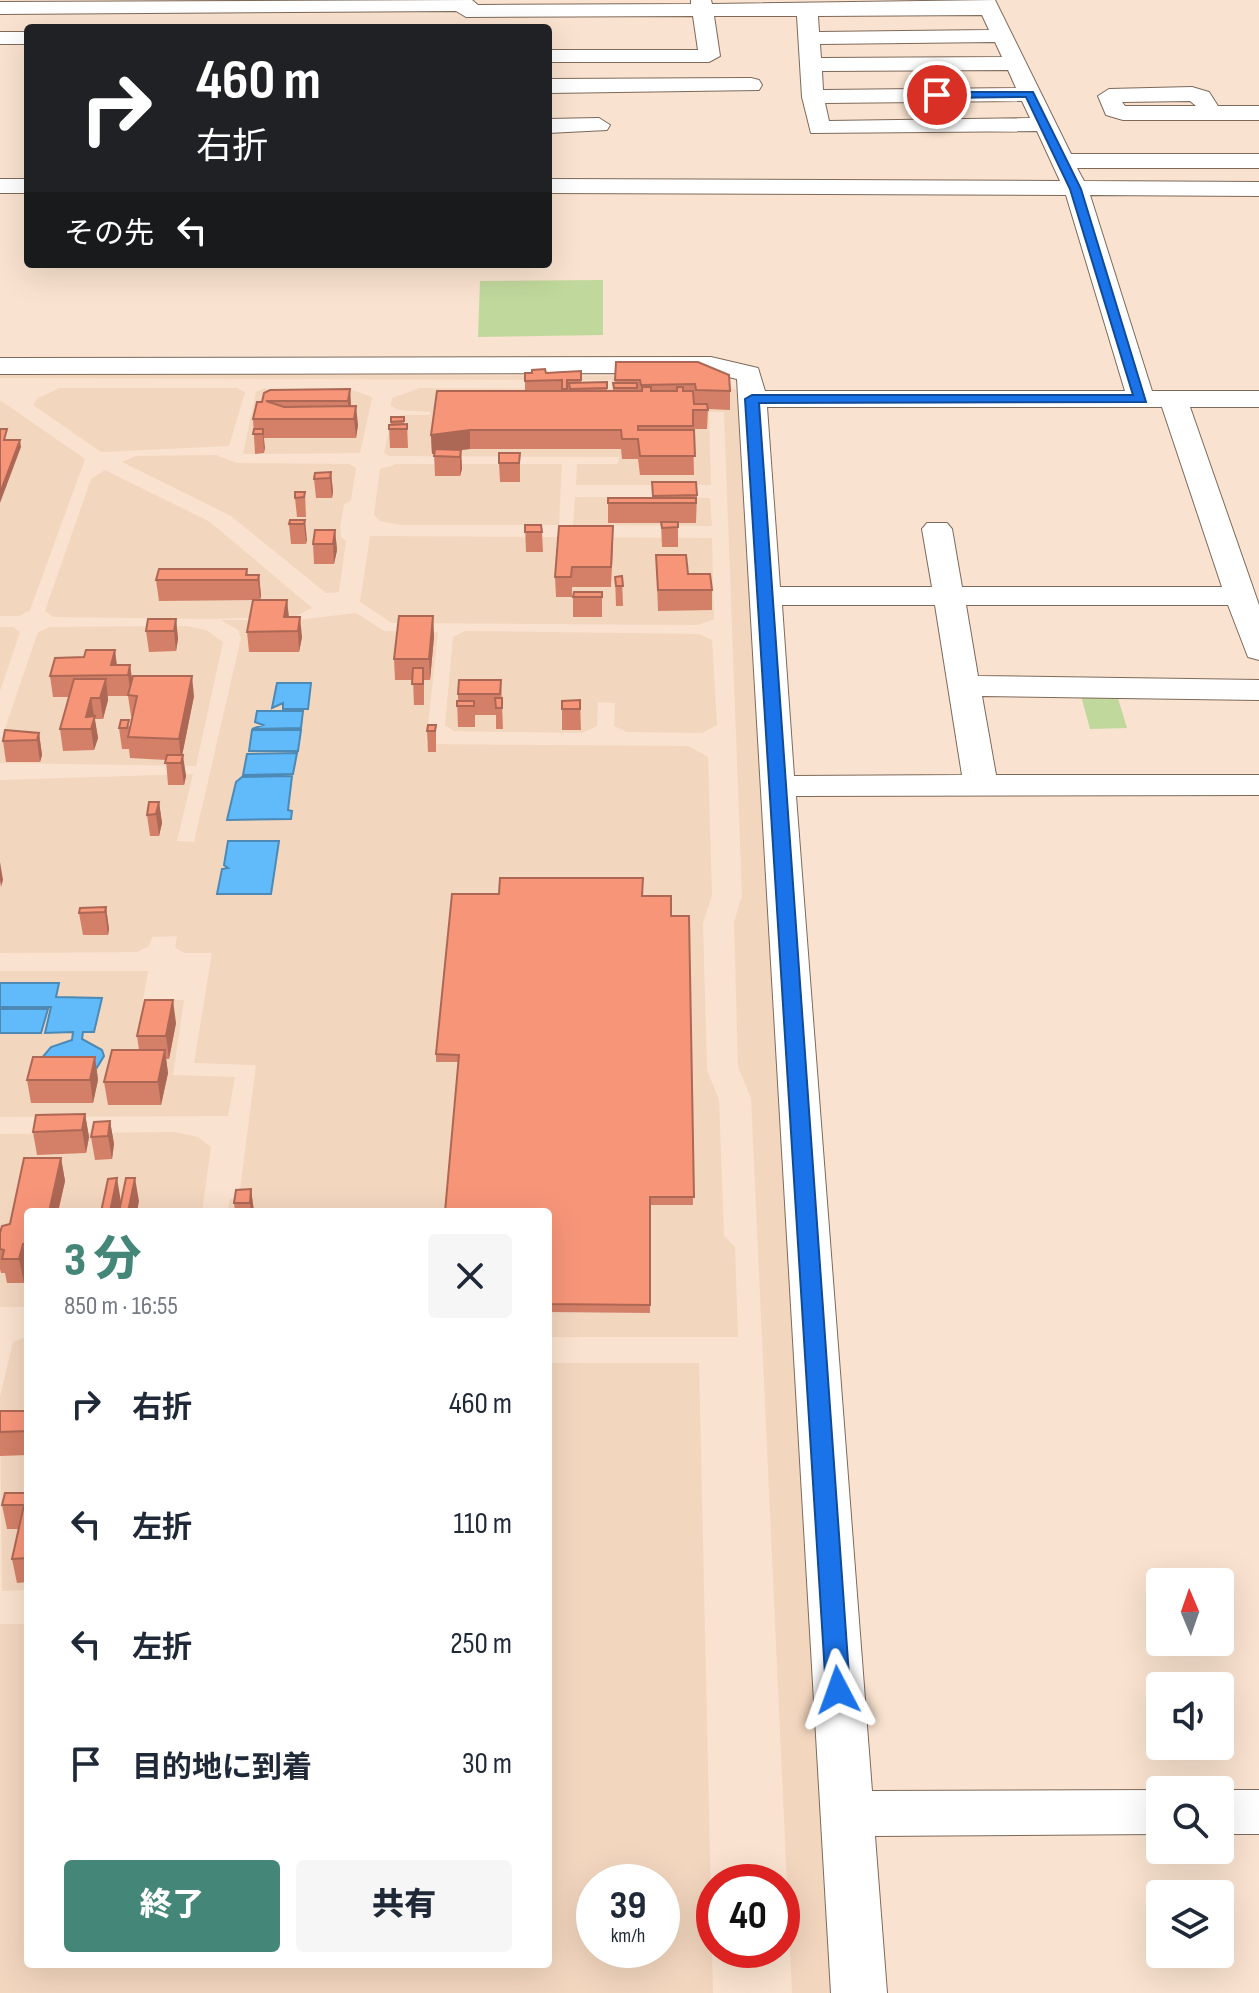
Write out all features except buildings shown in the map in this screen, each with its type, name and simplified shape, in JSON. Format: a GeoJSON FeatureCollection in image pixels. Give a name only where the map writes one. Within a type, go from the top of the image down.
{"type":"FeatureCollection","features":[{"type":"Feature","properties":{"kind":"street"},"geometry":{"type":"LineString","coordinates":[[0,8],[516,13],[607,27],[709,56],[702,5]]}},
{"type":"Feature","properties":{"kind":"street"},"geometry":{"type":"LineString","coordinates":[[552,54],[607,27],[702,5],[807,10],[988,5],[1076,189],[1141,399]]}},
{"type":"Feature","properties":{"kind":"street"},"geometry":{"type":"LineString","coordinates":[[807,10],[813,97],[819,128],[1046,124]]}},
{"type":"Feature","properties":{"kind":"street"},"geometry":{"type":"LineString","coordinates":[[808,38],[1002,36]]}},
{"type":"Feature","properties":{"kind":"street"},"geometry":{"type":"LineString","coordinates":[[0,38],[24,38]]}},
{"type":"Feature","properties":{"kind":"street"},"geometry":{"type":"LineString","coordinates":[[811,65],[1016,63]]}},
{"type":"Feature","properties":{"kind":"street"},"geometry":{"type":"LineString","coordinates":[[552,86],[751,85]]}},
{"type":"Feature","properties":{"kind":"street"},"geometry":{"type":"LineString","coordinates":[[813,97],[1030,94]]}},
{"type":"Feature","properties":{"kind":"street"},"geometry":{"type":"LineString","coordinates":[[1210,112],[1259,113]]}},
{"type":"Feature","properties":{"kind":"street"},"geometry":{"type":"LineString","coordinates":[[552,126],[599,125]]}},
{"type":"Feature","properties":{"kind":"street"},"geometry":{"type":"LineString","coordinates":[[1063,161],[1259,161]]}},
{"type":"Feature","properties":{"kind":"street"},"geometry":{"type":"LineString","coordinates":[[0,186],[24,186]]}},
{"type":"Feature","properties":{"kind":"street"},"geometry":{"type":"LineString","coordinates":[[552,186],[1259,189]]}},
{"type":"Feature","properties":{"kind":"street"},"geometry":{"type":"LineString","coordinates":[[0,366],[711,365],[748,374],[859,1993]]}},
{"type":"Feature","properties":{"kind":"street"},"geometry":{"type":"LineString","coordinates":[[752,399],[1259,399]]}},
{"type":"Feature","properties":{"kind":"street"},"geometry":{"type":"LineString","coordinates":[[1173,399],[1259,650]]}},
{"type":"Feature","properties":{"kind":"street"},"geometry":{"type":"LineString","coordinates":[[937,529],[981,786]]}},
{"type":"Feature","properties":{"kind":"street"},"geometry":{"type":"LineString","coordinates":[[765,596],[1241,596]]}},
{"type":"Feature","properties":{"kind":"street"},"geometry":{"type":"LineString","coordinates":[[965,686],[1259,690]]}},
{"type":"Feature","properties":{"kind":"street"},"geometry":{"type":"LineString","coordinates":[[777,786],[1259,785]]}},
{"type":"Feature","properties":{"kind":"street"},"geometry":{"type":"LineString","coordinates":[[847,1814],[1146,1812]]}},
{"type":"Feature","properties":{"kind":"street"},"geometry":{"type":"LineString","coordinates":[[1234,1812],[1259,1812]]}},
{"type":"Feature","properties":{"kind":"shaded area"},"geometry":{"type":"Polygon","coordinates":[[[0,374],[698,376],[739,391],[839,1993],[792,1993],[791,1968],[800,1968],[800,1864],[786,1864],[751,1098],[738,1067],[734,922],[742,896],[724,412],[709,412],[711,485],[576,485],[577,464],[618,464],[619,457],[390,456],[384,453],[391,420],[402,415],[430,415],[430,412],[398,410],[391,406],[392,398],[420,388],[612,389],[612,380],[0,378],[0,374]]]}},
{"type":"Feature","properties":{"kind":"shaded area"},"geometry":{"type":"Polygon","coordinates":[[[60,388],[236,388],[245,392],[229,446],[101,452],[33,405],[38,398],[60,388]]]}},
{"type":"Feature","properties":{"kind":"shaded area"},"geometry":{"type":"Polygon","coordinates":[[[265,388],[271,392],[349,389],[372,398],[360,453],[243,454],[256,392],[265,388]]]}},
{"type":"Feature","properties":{"kind":"shaded area"},"geometry":{"type":"Polygon","coordinates":[[[0,400],[85,459],[30,610],[19,616],[0,616],[0,400]]]}},
{"type":"Feature","properties":{"kind":"shaded area"},"geometry":{"type":"Polygon","coordinates":[[[216,455],[237,463],[349,464],[356,468],[351,500],[344,505],[340,527],[341,537],[346,541],[339,592],[326,593],[231,516],[122,462],[136,456],[216,455]]]}},
{"type":"Feature","properties":{"kind":"shaded area"},"geometry":{"type":"Polygon","coordinates":[[[397,464],[562,464],[559,525],[401,525],[380,521],[374,515],[380,469],[397,464]]]}},
{"type":"Feature","properties":{"kind":"shaded area"},"geometry":{"type":"Polygon","coordinates":[[[105,470],[210,522],[312,608],[296,616],[210,619],[53,617],[45,611],[91,479],[105,470]]]}},
{"type":"Feature","properties":{"kind":"shaded area"},"geometry":{"type":"Polygon","coordinates":[[[575,497],[710,498],[712,526],[573,525],[575,497]]]}},
{"type":"Feature","properties":{"kind":"shaded area"},"geometry":{"type":"Polygon","coordinates":[[[370,536],[712,538],[714,619],[698,625],[392,623],[360,602],[370,536]]]}},
{"type":"Feature","properties":{"kind":"shaded area"},"geometry":{"type":"Polygon","coordinates":[[[356,613],[384,631],[438,632],[426,744],[688,746],[708,757],[712,895],[703,923],[707,1070],[719,1100],[724,1236],[735,1247],[738,1337],[552,1337],[552,1208],[228,1208],[230,1199],[239,1198],[256,1065],[194,1063],[212,953],[185,953],[175,948],[177,936],[152,937],[149,946],[137,952],[0,953],[0,780],[193,774],[177,841],[194,842],[241,638],[238,630],[221,620],[298,620],[356,613]]]}},
{"type":"Feature","properties":{"kind":"shaded area"},"geometry":{"type":"Polygon","coordinates":[[[186,626],[206,630],[223,642],[196,766],[0,763],[0,743],[38,632],[50,627],[186,626]]]}},
{"type":"Feature","properties":{"kind":"shaded area"},"geometry":{"type":"Polygon","coordinates":[[[0,627],[13,627],[20,632],[0,691],[0,627]]]}},
{"type":"Feature","properties":{"kind":"shaded area"},"geometry":{"type":"Polygon","coordinates":[[[465,631],[699,634],[712,640],[717,725],[702,733],[627,732],[614,726],[615,703],[598,702],[597,726],[582,733],[454,731],[445,725],[453,637],[465,631]]]}},
{"type":"Feature","properties":{"kind":"shaded area"},"geometry":{"type":"Polygon","coordinates":[[[0,971],[148,971],[143,1000],[184,1000],[173,1075],[235,1077],[228,1116],[0,1117],[0,971]]]}},
{"type":"Feature","properties":{"kind":"shaded area"},"geometry":{"type":"Polygon","coordinates":[[[174,1132],[198,1137],[211,1147],[203,1208],[24,1208],[24,1307],[0,1307],[0,1134],[174,1132]]]}},
{"type":"Feature","properties":{"kind":"shaded area"},"geometry":{"type":"Polygon","coordinates":[[[24,1338],[24,1590],[2,1591],[0,1397],[13,1342],[24,1338]]]}},
{"type":"Feature","properties":{"kind":"shaded area"},"geometry":{"type":"Polygon","coordinates":[[[552,1363],[699,1363],[710,1864],[696,1864],[696,1968],[712,1968],[713,1993],[0,1993],[0,1624],[24,1624],[24,1968],[552,1968],[552,1363]]]}},
{"type":"Feature","properties":{"kind":"green space"},"geometry":{"type":"Polygon","coordinates":[[[603,280],[603,335],[478,337],[480,281],[603,280]]]}},
{"type":"Feature","properties":{"kind":"green space"},"geometry":{"type":"Polygon","coordinates":[[[1117,695],[1127,728],[1090,729],[1081,696],[1117,695]]]}},
{"type":"Feature","properties":{"kind":"water"},"geometry":{"type":"Polygon","coordinates":[[[277,683],[311,683],[308,709],[283,709],[283,703],[272,708],[277,683]]]}},
{"type":"Feature","properties":{"kind":"water"},"geometry":{"type":"Polygon","coordinates":[[[257,711],[303,711],[301,728],[252,729],[263,725],[255,722],[257,711]]]}},
{"type":"Feature","properties":{"kind":"water"},"geometry":{"type":"Polygon","coordinates":[[[252,730],[301,730],[298,751],[249,751],[252,730]]]}},
{"type":"Feature","properties":{"kind":"water"},"geometry":{"type":"Polygon","coordinates":[[[297,753],[293,774],[243,775],[247,754],[297,753]]]}},
{"type":"Feature","properties":{"kind":"water"},"geometry":{"type":"Polygon","coordinates":[[[292,776],[288,810],[292,811],[291,819],[227,820],[236,782],[242,777],[292,776]]]}},
{"type":"Feature","properties":{"kind":"water"},"geometry":{"type":"Polygon","coordinates":[[[228,841],[279,841],[271,894],[217,894],[222,869],[228,868],[224,865],[228,841]]]}},
{"type":"Feature","properties":{"kind":"water"},"geometry":{"type":"Polygon","coordinates":[[[0,983],[59,983],[56,997],[102,998],[94,1032],[83,1032],[82,1039],[102,1050],[104,1056],[96,1069],[88,1074],[41,1059],[51,1047],[72,1040],[73,1032],[45,1033],[51,1007],[0,1007],[0,983]]]}},
{"type":"Feature","properties":{"kind":"water"},"geometry":{"type":"Polygon","coordinates":[[[0,1009],[48,1009],[41,1033],[0,1033],[0,1009]]]}},
{"type":"Feature","properties":{"kind":"route"},"geometry":{"type":"LineString","coordinates":[[838,1690],[752,399],[1141,399],[1076,189],[1030,94],[937,95]]}}]}
